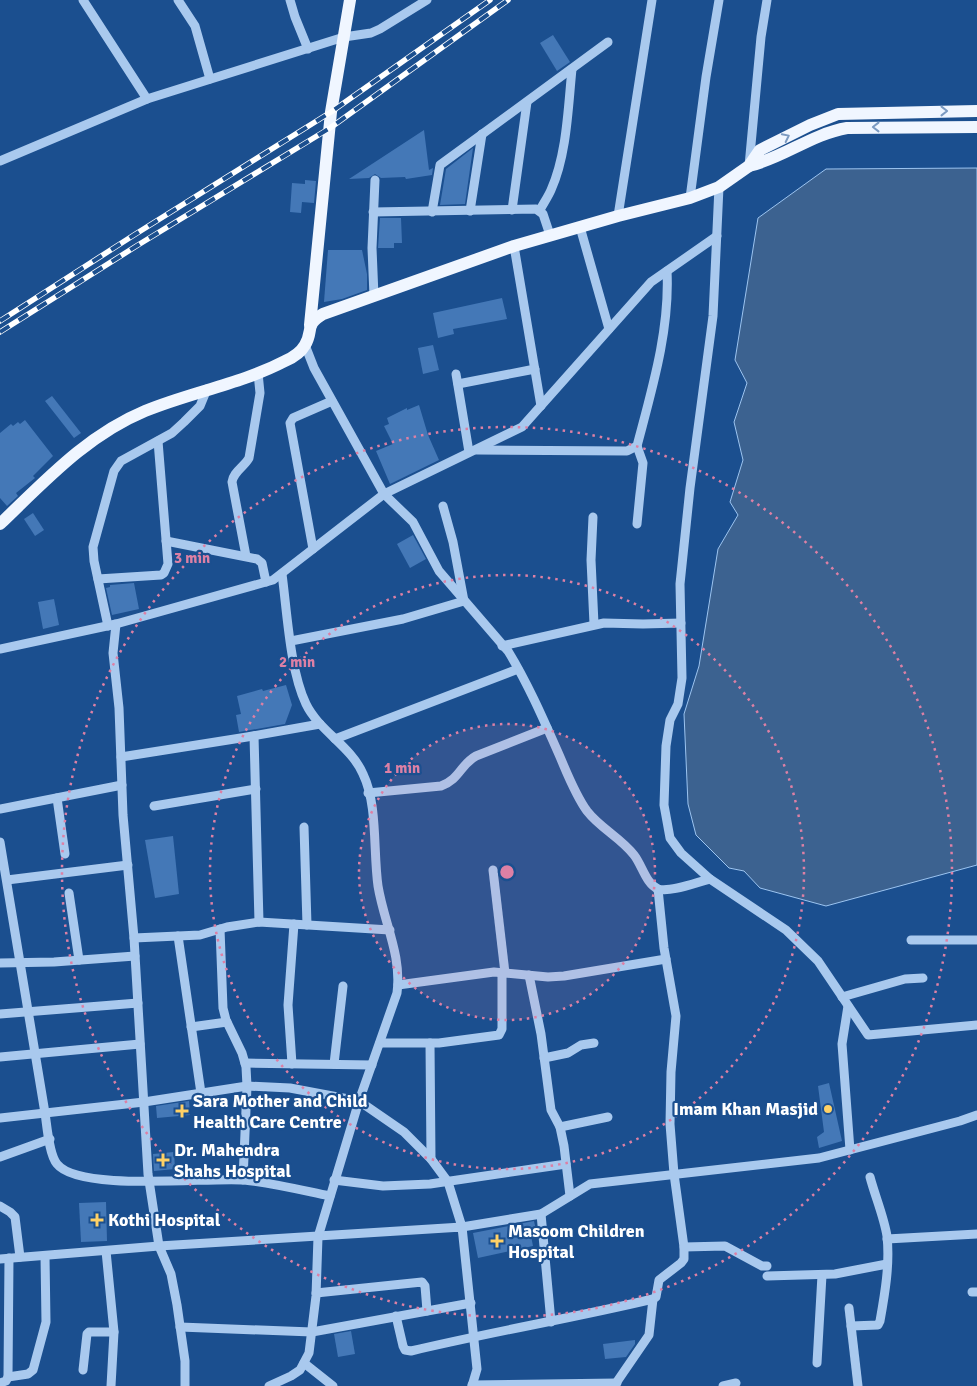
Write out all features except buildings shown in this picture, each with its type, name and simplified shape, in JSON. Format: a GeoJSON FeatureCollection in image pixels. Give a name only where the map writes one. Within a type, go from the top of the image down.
{"type":"FeatureCollection","features":[{"type":"Feature","properties":{"kind":"main road"},"geometry":{"type":"LineString","coordinates":[[0,524],[66,460],[104,432],[143,412],[258,373],[296,355],[305,345],[310,325],[331,112],[350,0]]}},
{"type":"Feature","properties":{"kind":"main road"},"geometry":{"type":"LineString","coordinates":[[310,325],[323,314],[514,246],[618,216],[690,198],[719,187],[749,166],[760,150],[810,125],[838,114],[977,111]]}},
{"type":"Feature","properties":{"kind":"main road"},"geometry":{"type":"LineString","coordinates":[[749,166],[765,162],[832,131],[847,128],[977,127]]}},
{"type":"Feature","properties":{"kind":"street"},"geometry":{"type":"LineString","coordinates":[[83,0],[147,99]]}},
{"type":"Feature","properties":{"kind":"street"},"geometry":{"type":"LineString","coordinates":[[178,0],[195,26],[210,79]]}},
{"type":"Feature","properties":{"kind":"street"},"geometry":{"type":"LineString","coordinates":[[290,0],[308,48]]}},
{"type":"Feature","properties":{"kind":"street"},"geometry":{"type":"LineString","coordinates":[[0,161],[147,99],[344,37],[371,33],[427,0]]}},
{"type":"Feature","properties":{"kind":"street"},"geometry":{"type":"LineString","coordinates":[[618,216],[652,0]]}},
{"type":"Feature","properties":{"kind":"street"},"geometry":{"type":"LineString","coordinates":[[690,198],[706,76],[719,0]]}},
{"type":"Feature","properties":{"kind":"street"},"geometry":{"type":"LineString","coordinates":[[749,166],[761,37],[767,0]]}},
{"type":"Feature","properties":{"kind":"street"},"geometry":{"type":"LineString","coordinates":[[432,212],[440,165],[608,42]]}},
{"type":"Feature","properties":{"kind":"street"},"geometry":{"type":"LineString","coordinates":[[540,210],[551,191],[557,173],[566,125],[572,69]]}},
{"type":"Feature","properties":{"kind":"street"},"geometry":{"type":"LineString","coordinates":[[512,210],[526,102]]}},
{"type":"Feature","properties":{"kind":"street"},"geometry":{"type":"LineString","coordinates":[[470,211],[482,134]]}},
{"type":"Feature","properties":{"kind":"street"},"geometry":{"type":"LineString","coordinates":[[374,296],[372,248],[375,180]]}},
{"type":"Feature","properties":{"kind":"street"},"geometry":{"type":"LineString","coordinates":[[719,187],[713,316],[690,488],[680,584],[682,678],[678,704],[670,720],[666,746],[664,805],[670,838],[680,853],[710,879],[786,930],[818,961],[868,1036],[977,1025]]}},
{"type":"Feature","properties":{"kind":"street"},"geometry":{"type":"LineString","coordinates":[[373,212],[536,209],[540,210],[543,214],[550,235]]}},
{"type":"Feature","properties":{"kind":"street"},"geometry":{"type":"LineString","coordinates":[[580,227],[609,329]]}},
{"type":"Feature","properties":{"kind":"street"},"geometry":{"type":"LineString","coordinates":[[0,649],[112,625],[273,580],[384,494],[522,427],[651,282],[717,236]]}},
{"type":"Feature","properties":{"kind":"street"},"geometry":{"type":"LineString","coordinates":[[514,246],[541,406]]}},
{"type":"Feature","properties":{"kind":"street"},"geometry":{"type":"LineString","coordinates":[[637,524],[644,463],[637,446],[663,337],[668,292],[667,271]]}},
{"type":"Feature","properties":{"kind":"street"},"geometry":{"type":"LineString","coordinates":[[305,345],[314,368],[384,494],[413,522],[439,571],[502,646],[518,669],[573,786],[588,812],[635,856],[653,886],[658,889],[667,890],[710,879]]}},
{"type":"Feature","properties":{"kind":"street"},"geometry":{"type":"LineString","coordinates":[[458,384],[535,369]]}},
{"type":"Feature","properties":{"kind":"street"},"geometry":{"type":"LineString","coordinates":[[246,556],[232,482],[235,474],[249,458],[260,393],[258,373]]}},
{"type":"Feature","properties":{"kind":"street"},"geometry":{"type":"LineString","coordinates":[[456,374],[472,451]]}},
{"type":"Feature","properties":{"kind":"street"},"geometry":{"type":"LineString","coordinates":[[185,1386],[185,1361],[180,1328],[170,1274],[159,1246],[148,1182],[134,938],[112,625],[98,579],[94,561],[94,548],[114,471],[121,461],[172,433],[200,406],[207,389]]}},
{"type":"Feature","properties":{"kind":"street"},"geometry":{"type":"LineString","coordinates":[[313,550],[290,423],[293,418],[332,401]]}},
{"type":"Feature","properties":{"kind":"street"},"geometry":{"type":"LineString","coordinates":[[98,579],[164,573],[168,564],[158,440]]}},
{"type":"Feature","properties":{"kind":"street"},"geometry":{"type":"LineString","coordinates":[[472,451],[627,451],[637,446]]}},
{"type":"Feature","properties":{"kind":"street"},"geometry":{"type":"LineString","coordinates":[[443,506],[453,542],[464,601]]}},
{"type":"Feature","properties":{"kind":"street"},"geometry":{"type":"LineString","coordinates":[[593,517],[591,560],[594,624]]}},
{"type":"Feature","properties":{"kind":"street"},"geometry":{"type":"LineString","coordinates":[[166,541],[246,556],[261,561],[266,582]]}},
{"type":"Feature","properties":{"kind":"street"},"geometry":{"type":"LineString","coordinates":[[269,1386],[300,1370],[309,1353],[316,1293],[318,1237],[359,1101],[398,993],[397,957],[378,888],[372,807],[364,775],[358,765],[320,724],[306,704],[298,683],[282,574]]}},
{"type":"Feature","properties":{"kind":"street"},"geometry":{"type":"LineString","coordinates":[[291,641],[403,619],[464,601]]}},
{"type":"Feature","properties":{"kind":"street"},"geometry":{"type":"LineString","coordinates":[[502,646],[594,624],[681,623]]}},
{"type":"Feature","properties":{"kind":"street"},"geometry":{"type":"LineString","coordinates":[[335,739],[518,669]]}},
{"type":"Feature","properties":{"kind":"street"},"geometry":{"type":"LineString","coordinates":[[121,757],[320,724]]}},
{"type":"Feature","properties":{"kind":"street"},"geometry":{"type":"LineString","coordinates":[[368,793],[441,786],[456,778],[465,764],[476,756],[547,728]]}},
{"type":"Feature","properties":{"kind":"street"},"geometry":{"type":"LineString","coordinates":[[254,736],[259,922]]}},
{"type":"Feature","properties":{"kind":"street"},"geometry":{"type":"LineString","coordinates":[[0,809],[122,785]]}},
{"type":"Feature","properties":{"kind":"street"},"geometry":{"type":"LineString","coordinates":[[154,806],[256,788]]}},
{"type":"Feature","properties":{"kind":"street"},"geometry":{"type":"LineString","coordinates":[[57,798],[65,854]]}},
{"type":"Feature","properties":{"kind":"street"},"geometry":{"type":"LineString","coordinates":[[304,827],[307,925]]}},
{"type":"Feature","properties":{"kind":"street"},"geometry":{"type":"LineString","coordinates":[[0,842],[45,1113],[54,1157],[58,1165],[66,1171],[79,1175],[112,1180],[148,1182],[243,1180],[330,1196]]}},
{"type":"Feature","properties":{"kind":"street"},"geometry":{"type":"LineString","coordinates":[[6,880],[128,865]]}},
{"type":"Feature","properties":{"kind":"street"},"geometry":{"type":"LineString","coordinates":[[380,1042],[430,1043],[498,1035],[501,1032],[504,972],[493,870]]}},
{"type":"Feature","properties":{"kind":"street"},"geometry":{"type":"LineString","coordinates":[[0,1118],[144,1102],[247,1086],[290,1088],[359,1101],[404,1132],[431,1159],[448,1182],[462,1227],[471,1303],[478,1369],[472,1385],[618,1383],[650,1335],[653,1299],[656,1297],[659,1280],[684,1259],[670,1124],[671,1072],[676,1016],[660,918],[658,889]]}},
{"type":"Feature","properties":{"kind":"street"},"geometry":{"type":"LineString","coordinates":[[69,893],[79,960]]}},
{"type":"Feature","properties":{"kind":"street"},"geometry":{"type":"LineString","coordinates":[[134,938],[200,935],[220,929],[259,922],[390,930]]}},
{"type":"Feature","properties":{"kind":"street"},"geometry":{"type":"LineString","coordinates":[[292,1064],[288,1005],[294,924]]}},
{"type":"Feature","properties":{"kind":"street"},"geometry":{"type":"LineString","coordinates":[[220,929],[223,1008],[242,1052],[245,1064],[247,1086],[243,1180]]}},
{"type":"Feature","properties":{"kind":"street"},"geometry":{"type":"LineString","coordinates":[[178,936],[201,1093]]}},
{"type":"Feature","properties":{"kind":"street"},"geometry":{"type":"LineString","coordinates":[[911,940],[977,940]]}},
{"type":"Feature","properties":{"kind":"street"},"geometry":{"type":"LineString","coordinates":[[0,963],[135,956]]}},
{"type":"Feature","properties":{"kind":"street"},"geometry":{"type":"LineString","coordinates":[[398,985],[480,973],[504,972],[548,977],[564,976],[666,959]]}},
{"type":"Feature","properties":{"kind":"street"},"geometry":{"type":"LineString","coordinates":[[528,975],[540,1026],[551,1110],[560,1127],[570,1196]]}},
{"type":"Feature","properties":{"kind":"street"},"geometry":{"type":"LineString","coordinates":[[842,997],[904,979],[923,978]]}},
{"type":"Feature","properties":{"kind":"street"},"geometry":{"type":"LineString","coordinates":[[334,1064],[343,986]]}},
{"type":"Feature","properties":{"kind":"street"},"geometry":{"type":"LineString","coordinates":[[0,1014],[138,1003]]}},
{"type":"Feature","properties":{"kind":"street"},"geometry":{"type":"LineString","coordinates":[[848,1006],[842,1044],[850,1150]]}},
{"type":"Feature","properties":{"kind":"street"},"geometry":{"type":"LineString","coordinates":[[191,1027],[228,1022]]}},
{"type":"Feature","properties":{"kind":"street"},"geometry":{"type":"LineString","coordinates":[[430,1043],[431,1159]]}},
{"type":"Feature","properties":{"kind":"street"},"geometry":{"type":"LineString","coordinates":[[544,1058],[568,1053],[581,1045],[594,1043]]}},
{"type":"Feature","properties":{"kind":"street"},"geometry":{"type":"LineString","coordinates":[[0,1057],[140,1044]]}},
{"type":"Feature","properties":{"kind":"street"},"geometry":{"type":"LineString","coordinates":[[245,1064],[372,1065]]}},
{"type":"Feature","properties":{"kind":"street"},"geometry":{"type":"LineString","coordinates":[[0,1384],[6,1381],[8,1377],[4,1319],[4,1258],[159,1246],[462,1227],[542,1214],[590,1184],[819,1158],[977,1115]]}},
{"type":"Feature","properties":{"kind":"street"},"geometry":{"type":"LineString","coordinates":[[560,1127],[608,1117]]}},
{"type":"Feature","properties":{"kind":"street"},"geometry":{"type":"LineString","coordinates":[[0,1157],[50,1139]]}},
{"type":"Feature","properties":{"kind":"street"},"geometry":{"type":"LineString","coordinates":[[334,1180],[382,1186],[448,1182],[566,1164]]}},
{"type":"Feature","properties":{"kind":"street"},"geometry":{"type":"LineString","coordinates":[[851,1326],[874,1326],[878,1325],[880,1321],[887,1264],[887,1240],[870,1177]]}},
{"type":"Feature","properties":{"kind":"street"},"geometry":{"type":"LineString","coordinates":[[0,1206],[15,1217],[20,1257]]}},
{"type":"Feature","properties":{"kind":"street"},"geometry":{"type":"LineString","coordinates":[[542,1214],[551,1322]]}},
{"type":"Feature","properties":{"kind":"street"},"geometry":{"type":"LineString","coordinates":[[887,1240],[977,1234]]}},
{"type":"Feature","properties":{"kind":"street"},"geometry":{"type":"LineString","coordinates":[[684,1247],[725,1246],[762,1266],[767,1271],[822,1275],[887,1264]]}},
{"type":"Feature","properties":{"kind":"street"},"geometry":{"type":"LineString","coordinates":[[106,1251],[114,1332],[111,1386]]}},
{"type":"Feature","properties":{"kind":"street"},"geometry":{"type":"LineString","coordinates":[[8,1377],[28,1374],[33,1370],[46,1322],[45,1256]]}},
{"type":"Feature","properties":{"kind":"street"},"geometry":{"type":"LineString","coordinates":[[817,1363],[822,1275]]}},
{"type":"Feature","properties":{"kind":"street"},"geometry":{"type":"LineString","coordinates":[[316,1293],[422,1282],[425,1286],[427,1311]]}},
{"type":"Feature","properties":{"kind":"street"},"geometry":{"type":"LineString","coordinates":[[396,1316],[403,1346],[408,1351],[653,1299]]}},
{"type":"Feature","properties":{"kind":"street"},"geometry":{"type":"LineString","coordinates":[[180,1328],[312,1332],[471,1303]]}},
{"type":"Feature","properties":{"kind":"street"},"geometry":{"type":"LineString","coordinates":[[849,1308],[858,1386]]}},
{"type":"Feature","properties":{"kind":"street"},"geometry":{"type":"LineString","coordinates":[[83,1370],[87,1334],[89,1332],[114,1332]]}},
{"type":"Feature","properties":{"kind":"street"},"geometry":{"type":"LineString","coordinates":[[304,1363],[333,1386]]}},
{"type":"Feature","properties":{"kind":"street"},"geometry":{"type":"LineString","coordinates":[[723,1386],[736,1383]]}},
{"type":"Feature","properties":{"kind":"water"},"geometry":{"type":"Polygon","coordinates":[[[977,168],[977,865],[826,906],[760,888],[744,871],[729,868],[696,835],[688,804],[684,714],[699,666],[718,549],[738,515],[730,502],[743,460],[734,422],[747,383],[735,360],[758,218],[826,169],[977,168]]]}},
{"type":"Feature","properties":{"kind":"railway"},"geometry":{"type":"LineString","coordinates":[[0,321],[331,112],[490,0]]}},
{"type":"Feature","properties":{"kind":"railway"},"geometry":{"type":"LineString","coordinates":[[0,332],[330,128],[508,0]]}},
{"type":"Feature","properties":{"kind":"place","name":"Imam Khan Masjid"},"geometry":{"type":"Point","coordinates":[828,1109]}},
{"type":"Feature","properties":{"kind":"place","name":"Sara Mother and Child Health Care Centre"},"geometry":{"type":"Point","coordinates":[182,1111]}},
{"type":"Feature","properties":{"kind":"place","name":"Dr. Mahendra Shahs Hospital"},"geometry":{"type":"Point","coordinates":[163,1160]}},
{"type":"Feature","properties":{"kind":"place","name":"Kothi Hospital"},"geometry":{"type":"Point","coordinates":[97,1220]}},
{"type":"Feature","properties":{"kind":"place","name":"Masoom Children Hospital"},"geometry":{"type":"Point","coordinates":[497,1241]}}]}
